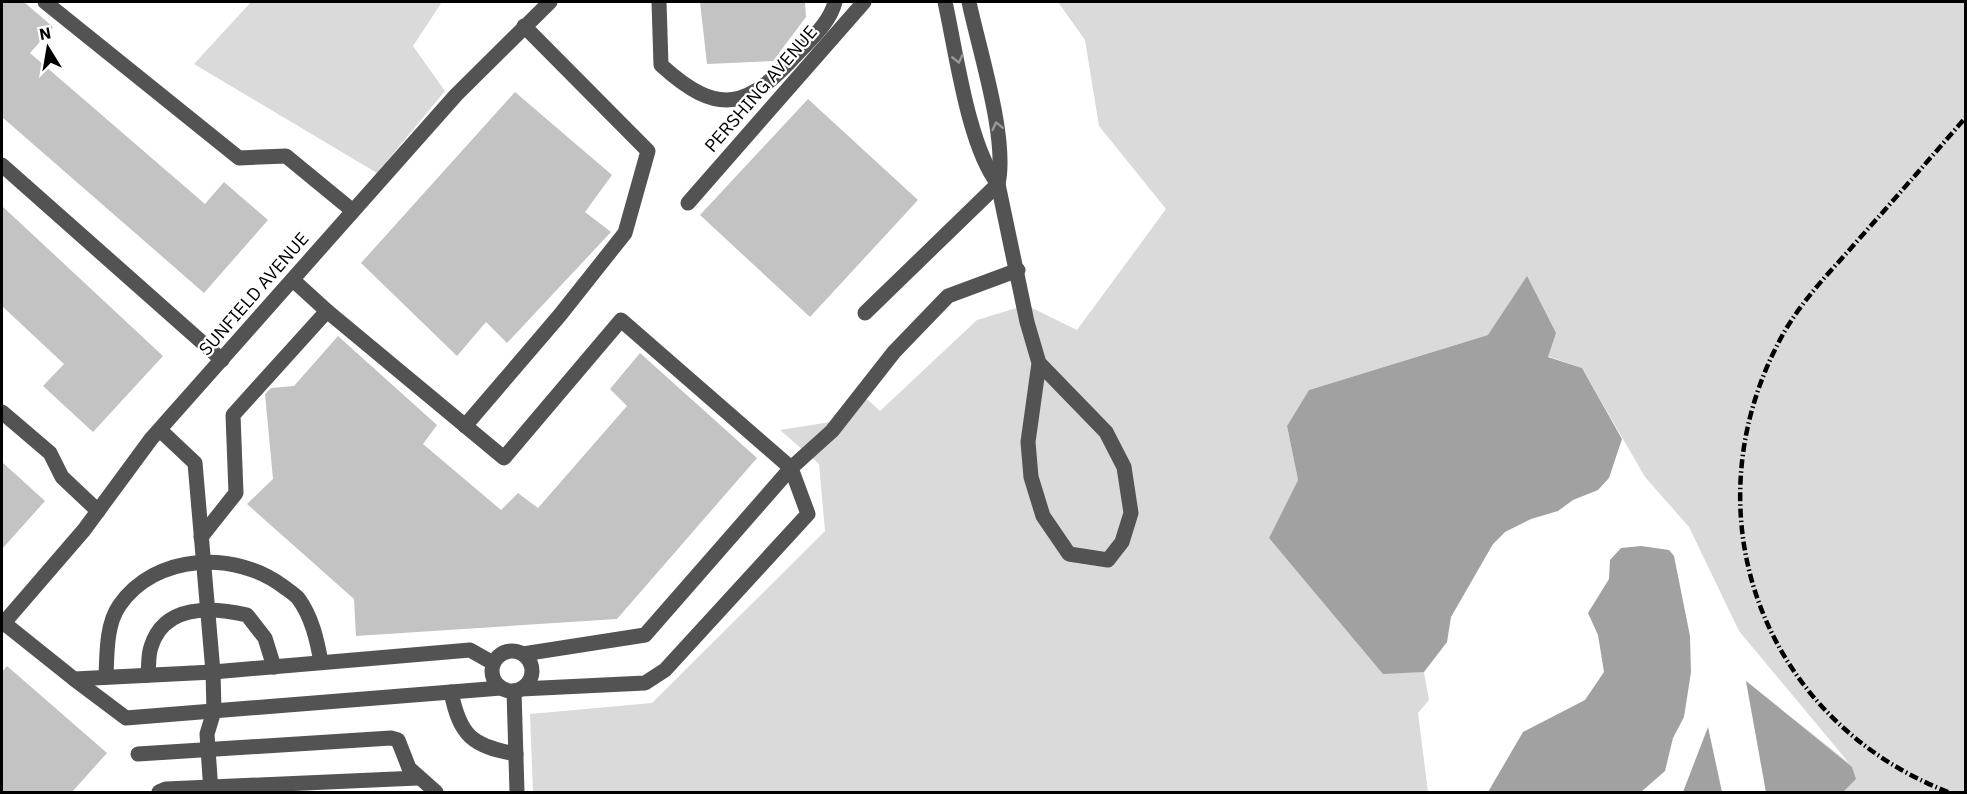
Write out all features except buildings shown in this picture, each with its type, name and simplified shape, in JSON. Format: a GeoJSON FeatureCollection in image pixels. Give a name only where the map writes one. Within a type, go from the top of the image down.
{"type":"FeatureCollection","features":[{"type":"Feature","properties":{"kind":"street"},"geometry":{"type":"LineString","coordinates":[[45,2],[239,158],[286,156],[353,211]]}},
{"type":"Feature","properties":{"kind":"street","name":"SUNFIELD AVENUE"},"geometry":{"type":"LineString","coordinates":[[3,624],[98,511],[120,477],[160,430],[456,95],[550,2]]}},
{"type":"Feature","properties":{"kind":"street"},"geometry":{"type":"LineString","coordinates":[[658,2],[662,65],[682,84],[718,101],[744,99],[772,82],[826,21],[835,2]]}},
{"type":"Feature","properties":{"kind":"street","name":"PERSHING AVENUE"},"geometry":{"type":"LineString","coordinates":[[688,203],[864,2]]}},
{"type":"Feature","properties":{"kind":"street"},"geometry":{"type":"LineString","coordinates":[[945,2],[976,141],[989,173],[998,184]]}},
{"type":"Feature","properties":{"kind":"street"},"geometry":{"type":"LineString","coordinates":[[969,2],[999,136],[998,184],[1018,270],[1027,322],[1039,363],[1028,442],[1031,477],[1043,516],[1069,554],[1108,560],[1122,542],[1131,513],[1124,467],[1106,432],[1039,363]]}},
{"type":"Feature","properties":{"kind":"street"},"geometry":{"type":"LineString","coordinates":[[465,426],[560,315],[625,233],[648,152],[524,26]]}},
{"type":"Feature","properties":{"kind":"street"},"geometry":{"type":"LineString","coordinates":[[2,165],[222,360]]}},
{"type":"Feature","properties":{"kind":"street"},"geometry":{"type":"LineString","coordinates":[[865,313],[998,184]]}},
{"type":"Feature","properties":{"kind":"street"},"geometry":{"type":"LineString","coordinates":[[512,689],[492,677],[493,663],[507,651],[523,654],[645,635],[791,468],[832,431],[894,352],[948,296],[1018,270]]}},
{"type":"Feature","properties":{"kind":"street"},"geometry":{"type":"LineString","coordinates":[[3,624],[126,718],[451,692],[645,682],[665,670],[808,514],[791,468],[621,320],[504,458],[293,280]]}},
{"type":"Feature","properties":{"kind":"street"},"geometry":{"type":"LineString","coordinates":[[201,537],[236,493],[233,416],[327,311]]}},
{"type":"Feature","properties":{"kind":"street"},"geometry":{"type":"LineString","coordinates":[[2,412],[50,453],[62,477],[98,511]]}},
{"type":"Feature","properties":{"kind":"street"},"geometry":{"type":"LineString","coordinates":[[160,430],[195,462],[213,672],[214,711],[207,734],[210,790]]}},
{"type":"Feature","properties":{"kind":"street"},"geometry":{"type":"LineString","coordinates":[[106,677],[108,636],[118,607],[142,582],[178,566],[203,562],[236,564],[270,576],[297,597],[315,631],[321,663]]}},
{"type":"Feature","properties":{"kind":"street"},"geometry":{"type":"LineString","coordinates":[[148,675],[151,647],[162,627],[180,613],[207,608],[247,615],[265,638],[274,667]]}},
{"type":"Feature","properties":{"kind":"street"},"geometry":{"type":"LineString","coordinates":[[74,679],[213,672],[470,650],[493,663]]}},
{"type":"Feature","properties":{"kind":"street"},"geometry":{"type":"LineString","coordinates":[[512,689],[531,679],[529,660],[523,654]]}},
{"type":"Feature","properties":{"kind":"street"},"geometry":{"type":"LineString","coordinates":[[512,689],[517,792]]}},
{"type":"Feature","properties":{"kind":"street"},"geometry":{"type":"LineString","coordinates":[[451,692],[462,730],[479,745],[516,754]]}},
{"type":"Feature","properties":{"kind":"street"},"geometry":{"type":"LineString","coordinates":[[138,754],[391,738],[398,740],[409,768],[436,792]]}},
{"type":"Feature","properties":{"kind":"street"},"geometry":{"type":"LineString","coordinates":[[159,792],[166,789],[210,790],[418,778]]}},
{"type":"Feature","properties":{"kind":"shaded area"},"geometry":{"type":"Polygon","coordinates":[[[251,2],[442,2],[413,46],[445,91],[377,173],[194,64],[251,2]]]}},
{"type":"Feature","properties":{"kind":"shaded area"},"geometry":{"type":"Polygon","coordinates":[[[1058,2],[1965,2],[1965,792],[1766,792],[1746,681],[1849,763],[1739,631],[1689,527],[1645,477],[1582,368],[1488,335],[1309,390],[1287,426],[1298,480],[1269,538],[1383,673],[1424,672],[1429,700],[1418,713],[1428,792],[533,792],[530,714],[652,703],[825,531],[819,464],[780,430],[843,420],[858,391],[880,411],[977,320],[1026,305],[1077,330],[1166,209],[1099,126],[1085,40],[1058,2]]]}},
{"type":"Feature","properties":{"kind":"shaded area"},"geometry":{"type":"Polygon","coordinates":[[[1527,276],[1556,333],[1548,357],[1582,368],[1622,439],[1609,478],[1598,490],[1573,500],[1558,511],[1531,519],[1505,532],[1493,544],[1451,617],[1447,642],[1424,672],[1383,674],[1269,538],[1298,480],[1287,426],[1309,390],[1488,335],[1527,276]]]}},
{"type":"Feature","properties":{"kind":"shaded area"},"geometry":{"type":"Polygon","coordinates":[[[1641,546],[1669,550],[1674,556],[1690,636],[1691,672],[1684,717],[1673,738],[1665,771],[1641,792],[1488,792],[1523,732],[1585,700],[1604,672],[1598,635],[1588,613],[1609,579],[1610,560],[1621,548],[1641,546]]]}},
{"type":"Feature","properties":{"kind":"shaded area"},"geometry":{"type":"Polygon","coordinates":[[[1746,681],[1852,767],[1856,779],[1843,792],[1766,792],[1746,681]]]}},
{"type":"Feature","properties":{"kind":"shaded area"},"geometry":{"type":"Polygon","coordinates":[[[1708,727],[1722,792],[1683,792],[1708,727]]]}},
{"type":"Feature","properties":{"kind":"railway"},"geometry":{"type":"LineString","coordinates":[[1948,792],[1883,759],[1830,715],[1788,662],[1759,603],[1743,538],[1741,471],[1754,403],[1789,324],[1805,301],[1966,117]]}}]}
